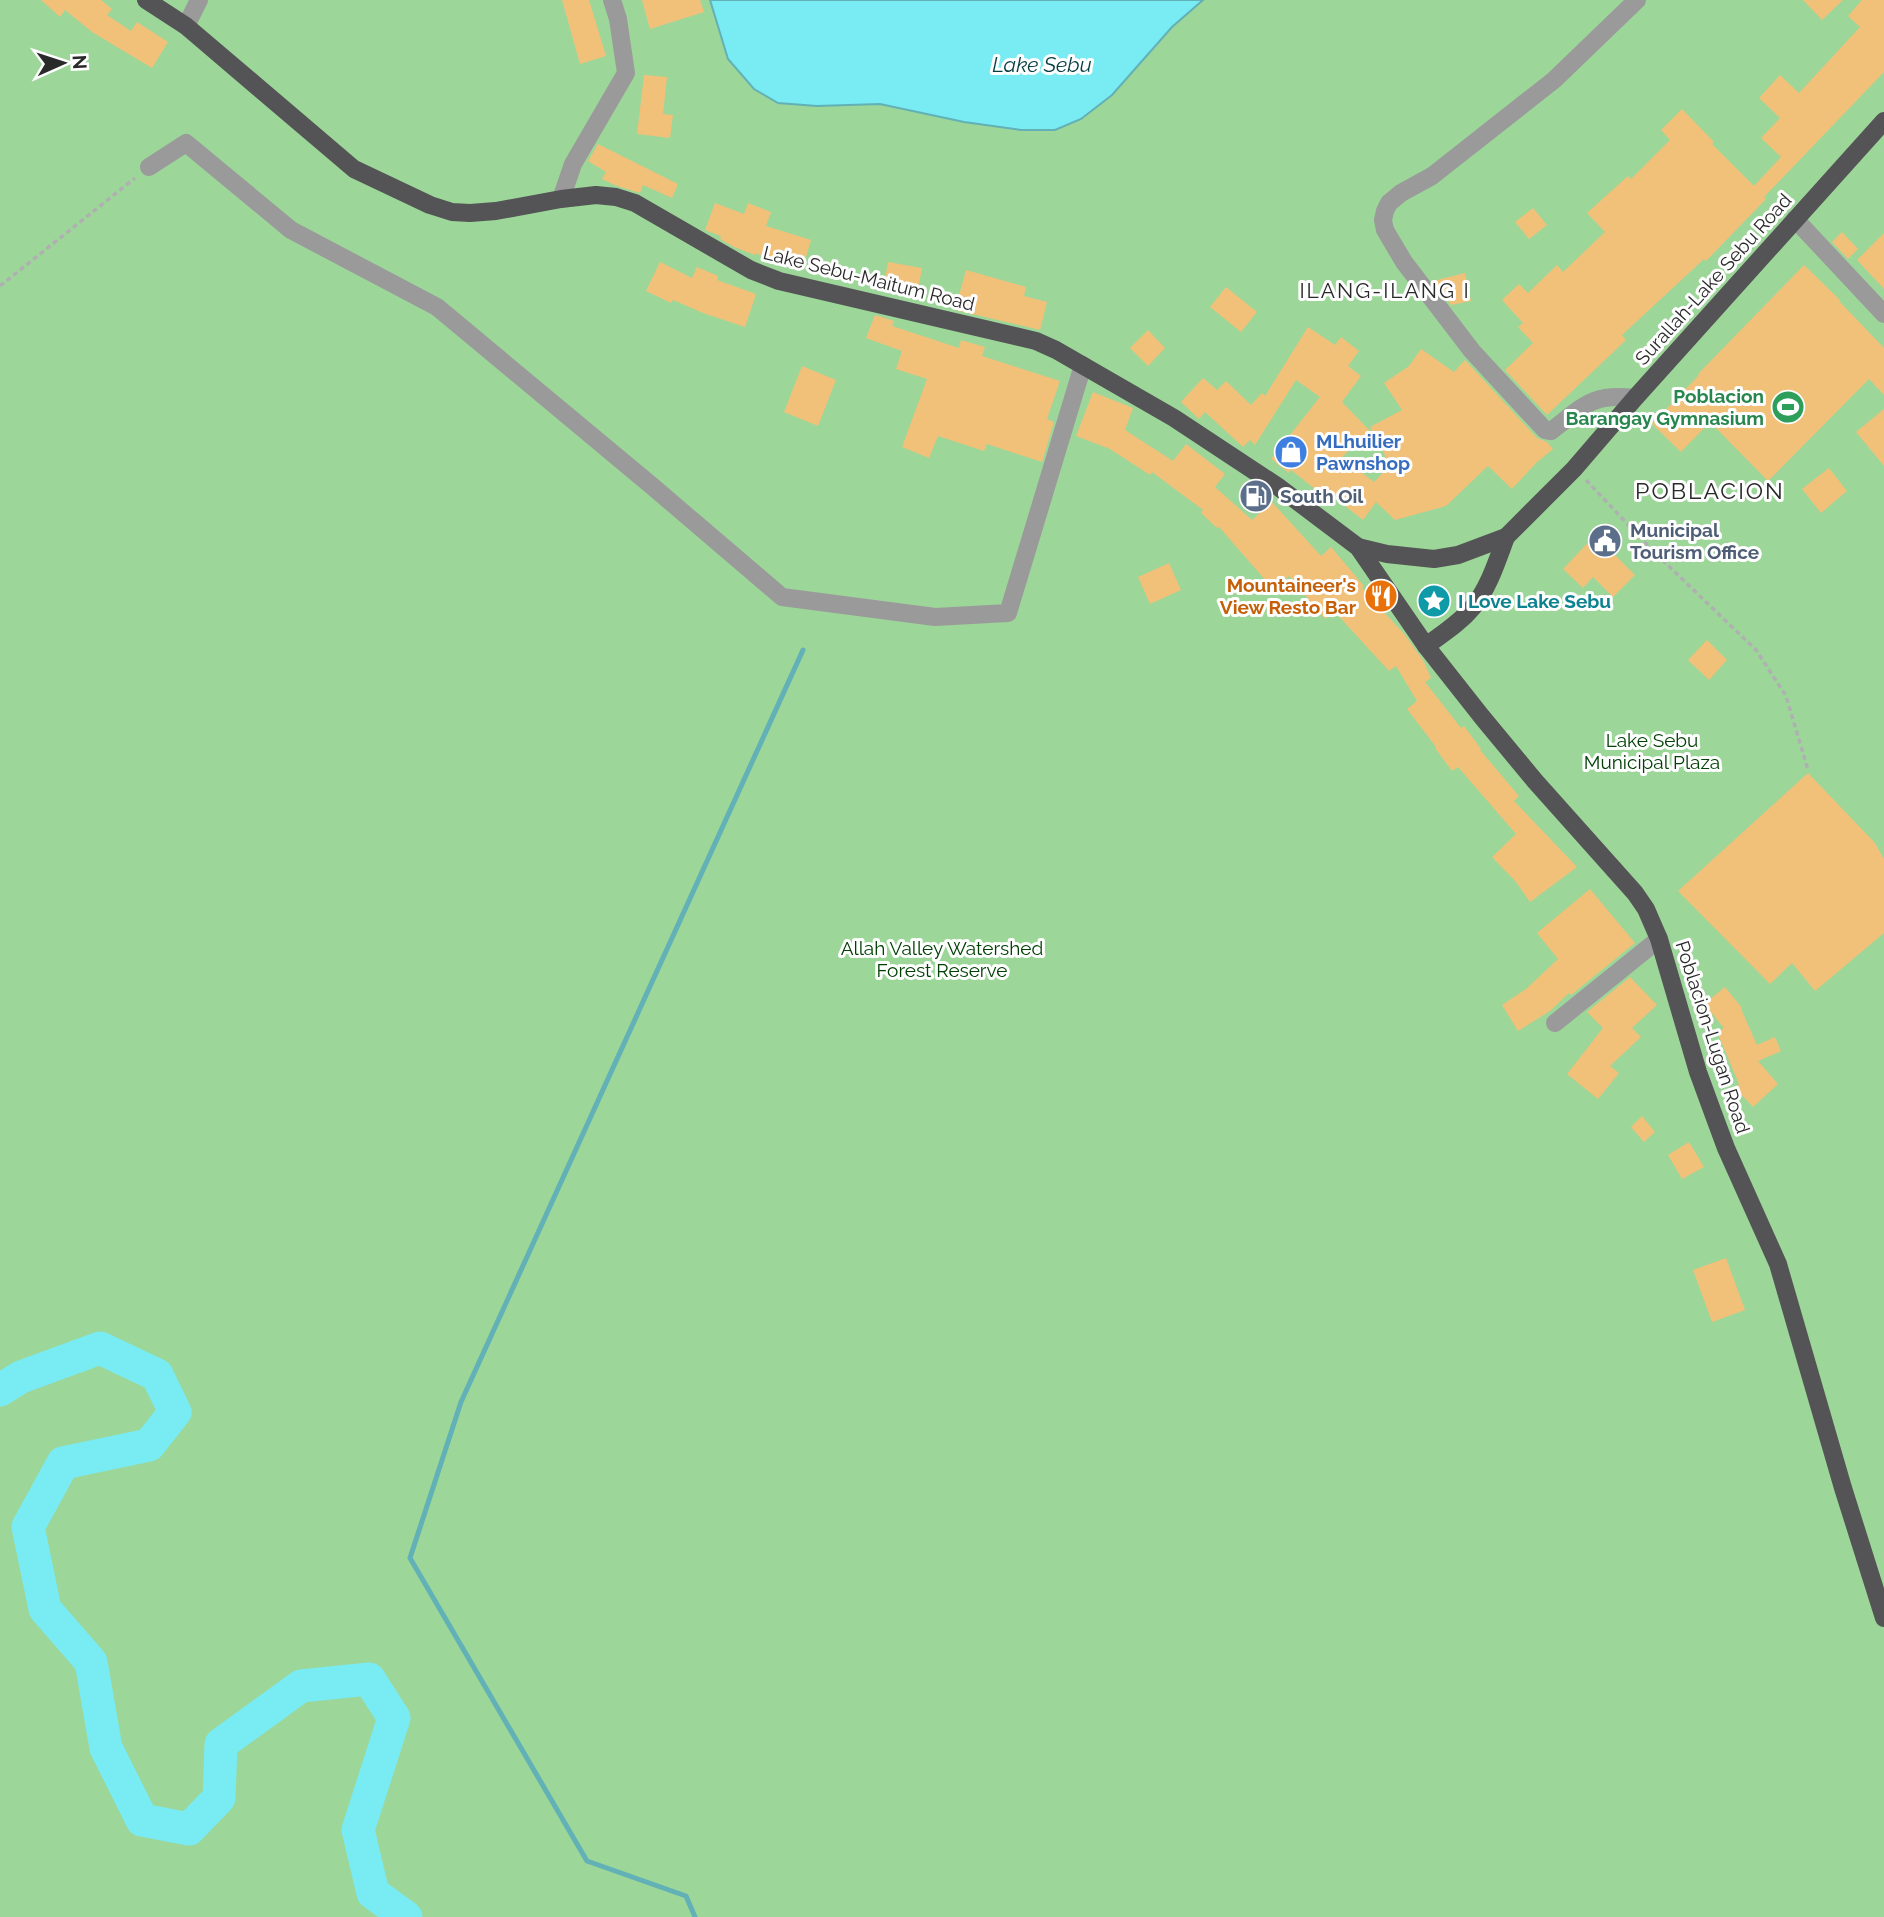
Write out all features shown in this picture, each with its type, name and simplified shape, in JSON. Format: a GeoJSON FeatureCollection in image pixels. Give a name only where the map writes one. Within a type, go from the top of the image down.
{"type":"FeatureCollection","features":[{"type":"Feature","properties":{"kind":"main road","name":"Lake Sebu-Maitum Road"},"geometry":{"type":"LineString","coordinates":[[146,0],[186,26],[354,169],[430,205],[452,212],[496,211],[561,199],[596,195],[616,197],[635,203],[751,270],[779,281],[1036,341],[1174,418],[1277,486],[1357,547]]}},
{"type":"Feature","properties":{"kind":"main road","name":"Surallah-Lake Sebu Road"},"geometry":{"type":"LineString","coordinates":[[1357,547],[1387,554],[1434,559],[1458,555],[1506,537],[1574,469],[1634,398],[1884,121]]}},
{"type":"Feature","properties":{"kind":"main road"},"geometry":{"type":"LineString","coordinates":[[1426,646],[1460,621],[1473,606],[1493,571],[1506,537]]}},
{"type":"Feature","properties":{"kind":"main road","name":"Poblacion-Lugan Road"},"geometry":{"type":"LineString","coordinates":[[1357,547],[1426,646],[1535,781],[1635,893],[1646,909],[1659,939],[1699,1072],[1726,1148],[1778,1264],[1884,1618]]}},
{"type":"Feature","properties":{"kind":"street"},"geometry":{"type":"LineString","coordinates":[[186,26],[199,0]]}},
{"type":"Feature","properties":{"kind":"street"},"geometry":{"type":"LineString","coordinates":[[561,199],[573,164],[626,73],[618,19],[612,0]]}},
{"type":"Feature","properties":{"kind":"street"},"geometry":{"type":"LineString","coordinates":[[1634,398],[1616,396],[1592,400],[1551,431],[1545,430],[1472,351],[1412,273],[1385,230],[1383,220],[1389,203],[1395,197],[1432,176],[1554,80],[1637,0]]}},
{"type":"Feature","properties":{"kind":"street"},"geometry":{"type":"LineString","coordinates":[[149,167],[186,143],[291,230],[437,307],[782,597],[935,617],[1008,613],[1083,366]]}},
{"type":"Feature","properties":{"kind":"street"},"geometry":{"type":"LineString","coordinates":[[1795,219],[1884,314]]}},
{"type":"Feature","properties":{"kind":"street"},"geometry":{"type":"LineString","coordinates":[[1555,1023],[1659,939]]}},
{"type":"Feature","properties":{"kind":"path"},"geometry":{"type":"LineString","coordinates":[[0,286],[149,167]]}},
{"type":"Feature","properties":{"kind":"path"},"geometry":{"type":"LineString","coordinates":[[1574,469],[1652,550],[1756,650],[1786,696],[1808,770]]}},
{"type":"Feature","properties":{"kind":"green space","name":"Allah Valley Watershed Forest Reserve"},"geometry":{"type":"Polygon","coordinates":[[[0,0],[1884,0],[1884,1917],[0,1917],[0,0]]]}},
{"type":"Feature","properties":{"kind":"water","name":"Lake Sebu"},"geometry":{"type":"Polygon","coordinates":[[[710,0],[1203,0],[1172,27],[1112,95],[1081,119],[1055,130],[1021,130],[964,122],[880,104],[817,106],[778,103],[754,89],[728,59],[710,0]]]}},
{"type":"Feature","properties":{"kind":"building"},"geometry":{"type":"Polygon","coordinates":[[[41,0],[101,0],[112,9],[107,15],[131,31],[137,22],[168,42],[152,68],[92,32],[65,10],[60,17],[41,0]]]}},
{"type":"Feature","properties":{"kind":"building"},"geometry":{"type":"Polygon","coordinates":[[[562,0],[589,0],[606,56],[580,64],[562,0]]]}},
{"type":"Feature","properties":{"kind":"building"},"geometry":{"type":"Polygon","coordinates":[[[642,0],[700,0],[704,12],[650,29],[642,0]]]}},
{"type":"Feature","properties":{"kind":"building"},"geometry":{"type":"Polygon","coordinates":[[[1803,0],[1843,0],[1822,20],[1803,0]]]}},
{"type":"Feature","properties":{"kind":"building"},"geometry":{"type":"Polygon","coordinates":[[[1862,0],[1884,0],[1884,72],[1706,261],[1704,259],[1622,335],[1626,340],[1547,415],[1505,370],[1533,343],[1518,327],[1523,323],[1502,300],[1519,284],[1528,293],[1557,265],[1563,272],[1605,232],[1587,213],[1628,176],[1631,179],[1670,140],[1661,130],[1682,109],[1754,186],[1781,157],[1761,138],[1780,118],[1759,98],[1780,75],[1799,93],[1860,27],[1848,16],[1862,0]]]}},
{"type":"Feature","properties":{"kind":"building"},"geometry":{"type":"Polygon","coordinates":[[[644,75],[667,77],[663,114],[673,115],[670,138],[637,134],[644,75]]]}},
{"type":"Feature","properties":{"kind":"building"},"geometry":{"type":"Polygon","coordinates":[[[598,144],[678,184],[672,198],[643,185],[640,193],[602,179],[606,172],[588,161],[598,144]]]}},
{"type":"Feature","properties":{"kind":"building"},"geometry":{"type":"Polygon","coordinates":[[[715,203],[744,214],[748,203],[771,212],[766,226],[811,240],[803,267],[755,255],[734,247],[720,239],[721,236],[705,230],[715,203]]]}},
{"type":"Feature","properties":{"kind":"building"},"geometry":{"type":"Polygon","coordinates":[[[1533,208],[1547,225],[1529,239],[1515,222],[1533,208]]]}},
{"type":"Feature","properties":{"kind":"building"},"geometry":{"type":"Polygon","coordinates":[[[1842,232],[1858,249],[1848,259],[1832,242],[1842,232]]]}},
{"type":"Feature","properties":{"kind":"building"},"geometry":{"type":"Polygon","coordinates":[[[1884,233],[1884,289],[1857,260],[1884,233]]]}},
{"type":"Feature","properties":{"kind":"building"},"geometry":{"type":"Polygon","coordinates":[[[660,262],[692,278],[697,267],[718,276],[717,280],[756,294],[745,327],[673,300],[671,303],[646,291],[660,262]]]}},
{"type":"Feature","properties":{"kind":"building"},"geometry":{"type":"Polygon","coordinates":[[[888,262],[922,268],[918,289],[884,283],[888,262]]]}},
{"type":"Feature","properties":{"kind":"building"},"geometry":{"type":"Polygon","coordinates":[[[1804,265],[1884,348],[1884,395],[1869,379],[1768,481],[1710,422],[1681,452],[1652,424],[1804,265]]]}},
{"type":"Feature","properties":{"kind":"building"},"geometry":{"type":"Polygon","coordinates":[[[966,270],[1026,287],[1024,296],[1047,302],[1040,330],[955,310],[966,270]]]}},
{"type":"Feature","properties":{"kind":"building"},"geometry":{"type":"Polygon","coordinates":[[[1465,273],[1471,301],[1451,305],[1439,289],[1437,280],[1465,273]]]}},
{"type":"Feature","properties":{"kind":"building"},"geometry":{"type":"Polygon","coordinates":[[[1226,287],[1257,312],[1241,332],[1210,307],[1226,287]]]}},
{"type":"Feature","properties":{"kind":"building"},"geometry":{"type":"Polygon","coordinates":[[[875,315],[894,321],[892,326],[959,348],[961,340],[985,347],[982,356],[1060,381],[1047,419],[1054,422],[1042,462],[987,444],[984,451],[938,436],[929,458],[902,447],[927,379],[896,369],[902,351],[866,338],[875,315]]]}},
{"type":"Feature","properties":{"kind":"building"},"geometry":{"type":"Polygon","coordinates":[[[1308,327],[1335,345],[1341,337],[1359,351],[1348,366],[1361,376],[1342,402],[1370,431],[1342,457],[1374,482],[1390,465],[1370,427],[1402,410],[1384,383],[1409,366],[1421,349],[1454,372],[1465,360],[1537,438],[1547,442],[1553,449],[1512,489],[1488,466],[1446,506],[1395,520],[1376,502],[1363,520],[1327,492],[1324,496],[1291,470],[1289,473],[1271,459],[1320,397],[1296,380],[1255,445],[1250,440],[1243,447],[1205,412],[1199,419],[1181,402],[1203,378],[1217,390],[1226,381],[1251,405],[1262,393],[1265,396],[1308,327]]]}},
{"type":"Feature","properties":{"kind":"building"},"geometry":{"type":"Polygon","coordinates":[[[1148,330],[1165,348],[1148,366],[1130,348],[1148,330]]]}},
{"type":"Feature","properties":{"kind":"building"},"geometry":{"type":"Polygon","coordinates":[[[802,366],[836,380],[818,426],[784,412],[802,366]]]}},
{"type":"Feature","properties":{"kind":"building"},"geometry":{"type":"Polygon","coordinates":[[[1093,392],[1133,408],[1125,430],[1173,461],[1186,444],[1225,474],[1215,487],[1252,520],[1272,502],[1321,556],[1331,547],[1364,586],[1362,588],[1405,635],[1424,662],[1431,678],[1425,682],[1519,796],[1514,801],[1577,867],[1530,902],[1516,882],[1492,857],[1516,834],[1458,767],[1452,771],[1407,709],[1417,701],[1396,666],[1389,671],[1334,611],[1325,619],[1289,576],[1274,590],[1219,527],[1201,513],[1203,510],[1152,472],[1150,475],[1110,449],[1076,436],[1093,392]]]}},
{"type":"Feature","properties":{"kind":"building"},"geometry":{"type":"Polygon","coordinates":[[[1884,409],[1884,466],[1856,432],[1884,409]]]}},
{"type":"Feature","properties":{"kind":"building"},"geometry":{"type":"Polygon","coordinates":[[[1829,468],[1847,491],[1821,513],[1802,489],[1829,468]]]}},
{"type":"Feature","properties":{"kind":"building"},"geometry":{"type":"Polygon","coordinates":[[[1598,532],[1617,551],[1614,554],[1635,575],[1613,597],[1593,577],[1583,588],[1563,569],[1598,532]]]}},
{"type":"Feature","properties":{"kind":"building"},"geometry":{"type":"Polygon","coordinates":[[[1169,563],[1181,590],[1150,604],[1138,577],[1169,563]]]}},
{"type":"Feature","properties":{"kind":"building"},"geometry":{"type":"Polygon","coordinates":[[[1707,640],[1727,660],[1709,680],[1688,660],[1707,640]]]}},
{"type":"Feature","properties":{"kind":"building"},"geometry":{"type":"Polygon","coordinates":[[[1808,773],[1875,843],[1884,859],[1884,933],[1815,991],[1792,963],[1770,984],[1678,891],[1808,773]]]}},
{"type":"Feature","properties":{"kind":"building"},"geometry":{"type":"Polygon","coordinates":[[[1590,889],[1635,943],[1571,995],[1569,993],[1550,1011],[1518,1031],[1502,1005],[1526,989],[1558,959],[1537,933],[1590,889]]]}},
{"type":"Feature","properties":{"kind":"building"},"geometry":{"type":"Polygon","coordinates":[[[1630,977],[1657,1005],[1632,1028],[1641,1037],[1610,1066],[1619,1073],[1598,1099],[1567,1074],[1603,1028],[1587,1012],[1630,977]]]}},
{"type":"Feature","properties":{"kind":"building"},"geometry":{"type":"Polygon","coordinates":[[[1725,987],[1742,1008],[1757,1045],[1775,1037],[1781,1051],[1758,1061],[1778,1084],[1753,1107],[1735,1088],[1739,1084],[1717,1032],[1724,1028],[1704,1004],[1725,987]]]}},
{"type":"Feature","properties":{"kind":"building"},"geometry":{"type":"Polygon","coordinates":[[[1642,1116],[1655,1132],[1644,1142],[1631,1127],[1642,1116]]]}},
{"type":"Feature","properties":{"kind":"building"},"geometry":{"type":"Polygon","coordinates":[[[1689,1142],[1704,1167],[1682,1179],[1668,1155],[1689,1142]]]}},
{"type":"Feature","properties":{"kind":"building"},"geometry":{"type":"Polygon","coordinates":[[[1726,1258],[1745,1310],[1712,1322],[1693,1270],[1726,1258]]]}},
{"type":"Feature","properties":{"kind":"waterway"},"geometry":{"type":"LineString","coordinates":[[695,1917],[686,1896],[587,1861],[410,1558],[461,1402],[803,650]]}},
{"type":"Feature","properties":{"kind":"waterway"},"geometry":{"type":"LineString","coordinates":[[0,1390],[21,1377],[100,1348],[157,1375],[175,1412],[149,1445],[63,1463],[28,1527],[45,1609],[91,1662],[106,1748],[142,1820],[189,1829],[219,1798],[221,1744],[301,1686],[369,1679],[394,1718],[358,1830],[373,1893],[406,1917]]}},
{"type":"Feature","properties":{"kind":"place","name":"Poblacion Barangay Gymnasium"},"geometry":{"type":"Point","coordinates":[1788,407]}},
{"type":"Feature","properties":{"kind":"place","name":"MLhuilier Pawnshop"},"geometry":{"type":"Point","coordinates":[1291,452]}},
{"type":"Feature","properties":{"kind":"place","name":"South Oil"},"geometry":{"type":"Point","coordinates":[1256,496]}},
{"type":"Feature","properties":{"kind":"place","name":"Municipal Tourism Office"},"geometry":{"type":"Point","coordinates":[1605,541]}},
{"type":"Feature","properties":{"kind":"place","name":"Mountaineer's View Resto Bar"},"geometry":{"type":"Point","coordinates":[1381,596]}},
{"type":"Feature","properties":{"kind":"place","name":"I Love Lake Sebu"},"geometry":{"type":"Point","coordinates":[1434,601]}},
{"type":"Feature","properties":{"kind":"district","name":"ILANG-ILANG I"},"geometry":{"type":"Point","coordinates":[1385,290]}},
{"type":"Feature","properties":{"kind":"district","name":"POBLACION"},"geometry":{"type":"Point","coordinates":[1710,490]}},
{"type":"Feature","properties":{"kind":"park label","name":"Lake Sebu Municipal Plaza"},"geometry":{"type":"Point","coordinates":[1652,751]}}]}
